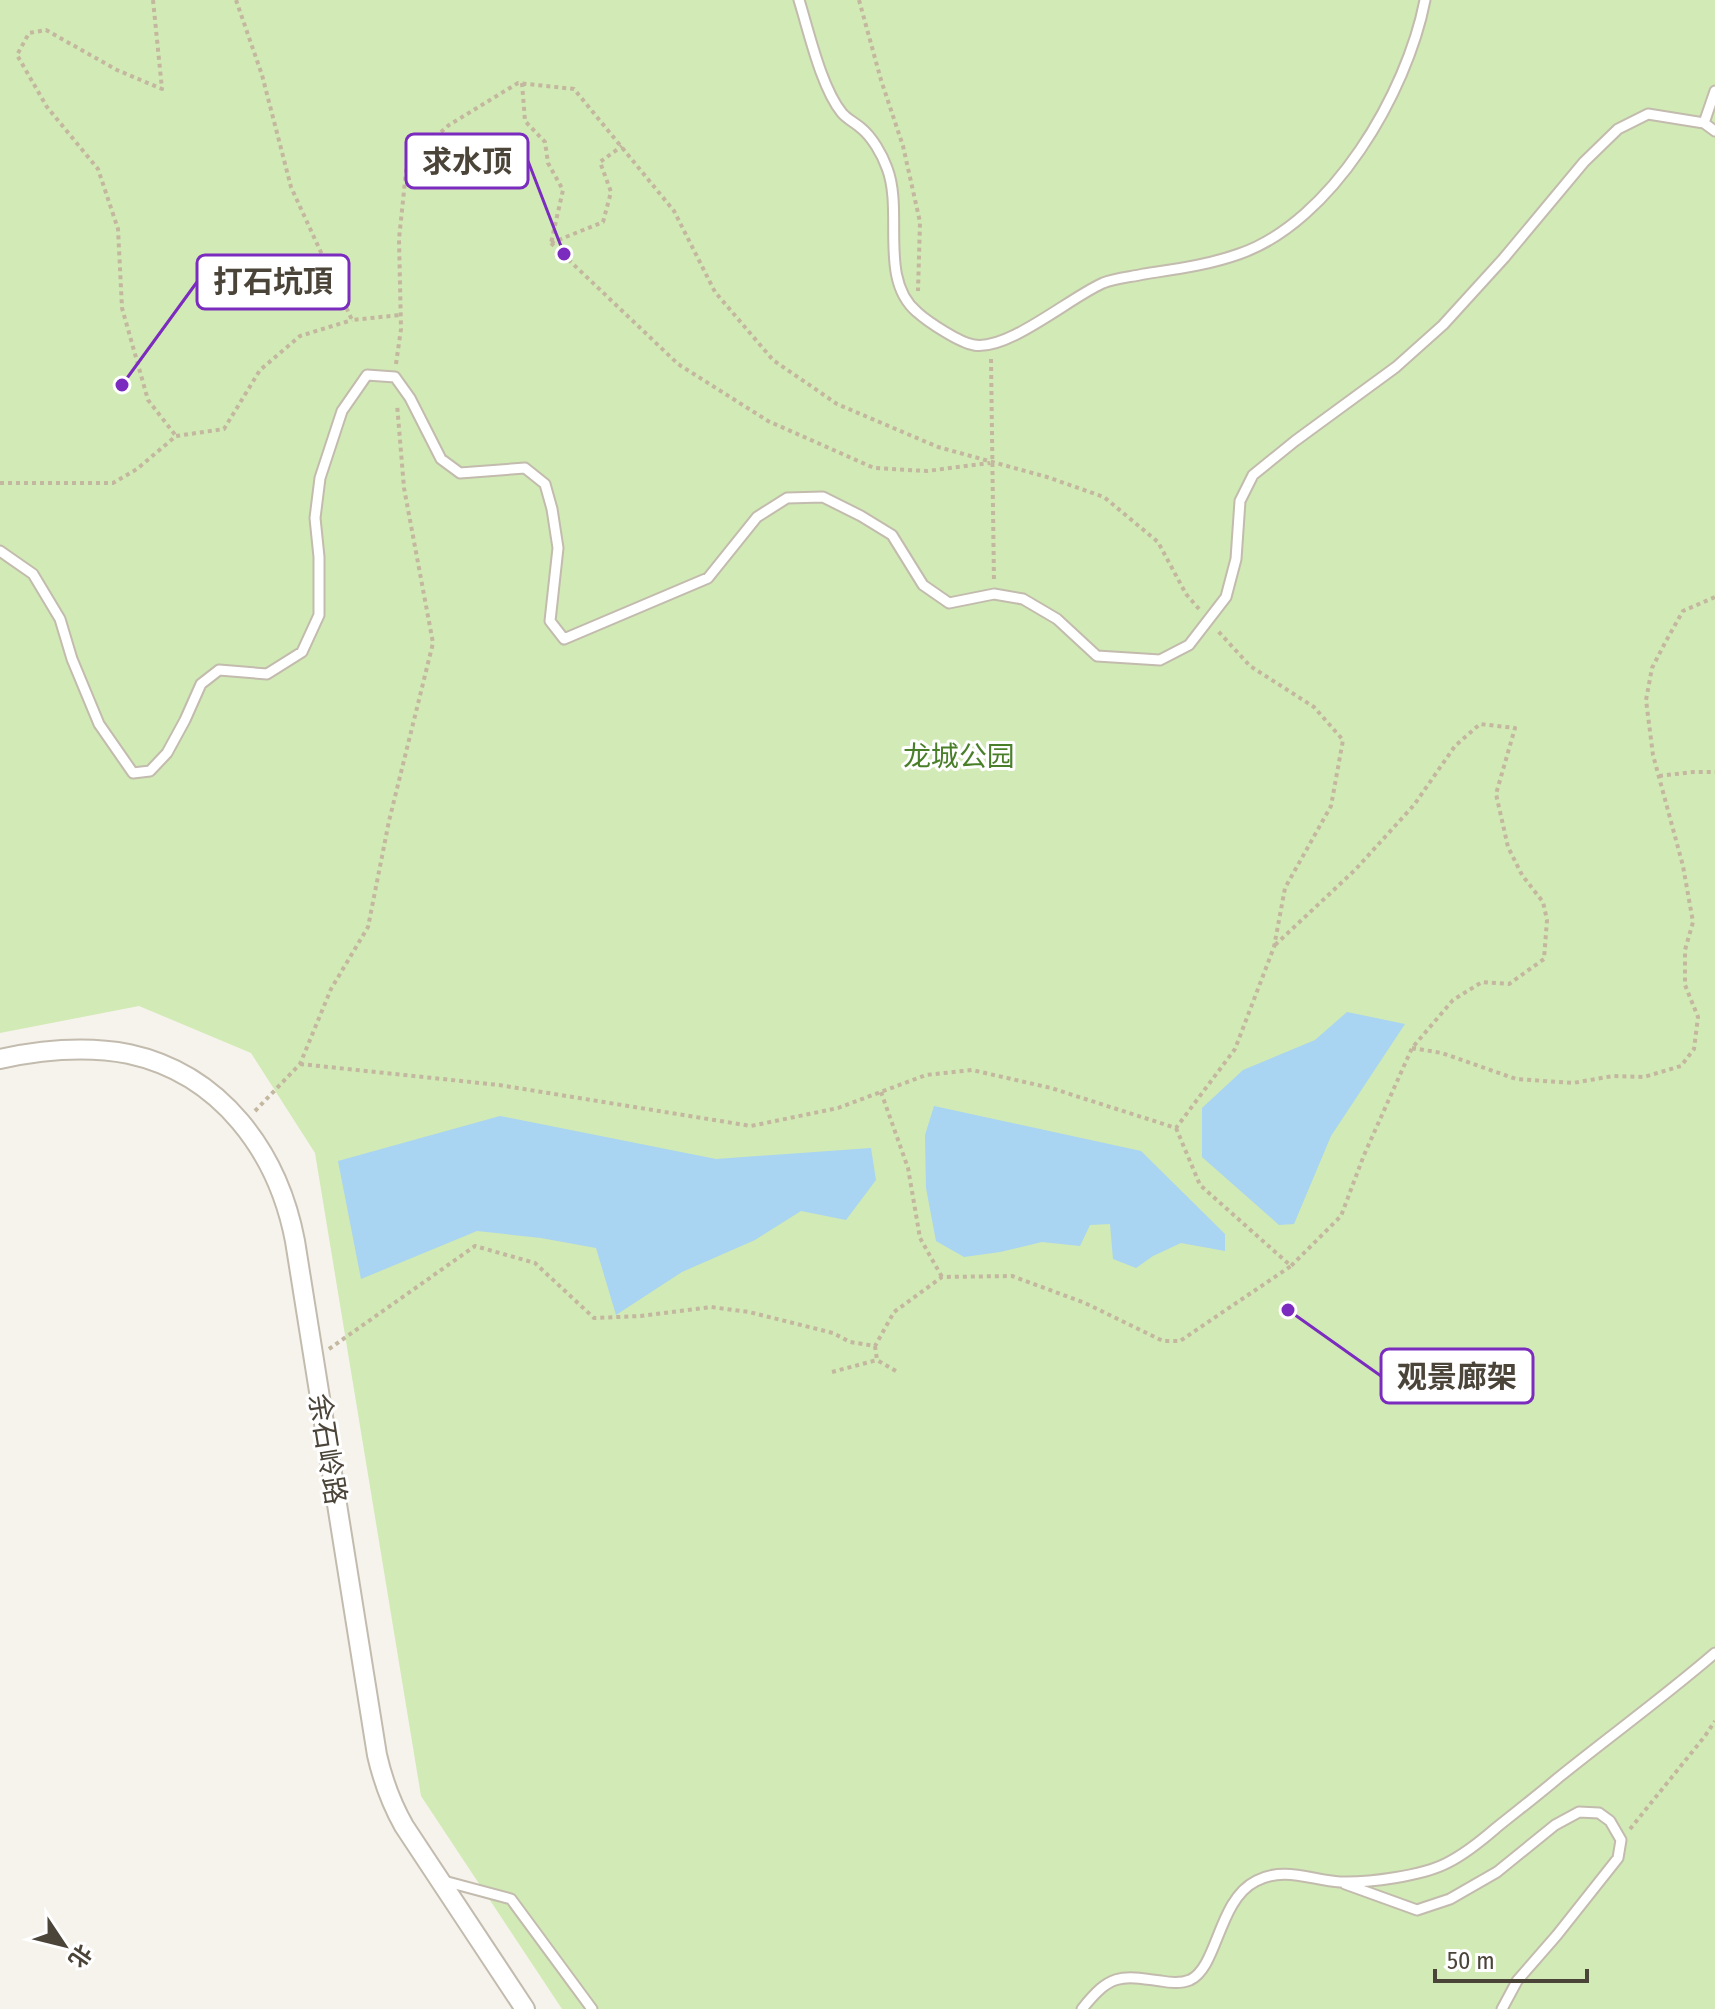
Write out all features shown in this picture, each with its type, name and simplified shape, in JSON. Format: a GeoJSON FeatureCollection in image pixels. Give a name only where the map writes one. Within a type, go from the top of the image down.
{"type":"FeatureCollection","features":[{"type":"Feature","properties":{"kind":"street","name":"余石岭路"},"geometry":{"type":"LineString","coordinates":[[0,1059],[46,1051],[103,1050],[156,1062],[182,1074],[225,1105],[258,1145],[271,1167],[290,1215],[295,1241],[377,1755],[392,1804],[404,1826],[525,2009]]}},
{"type":"Feature","properties":{"kind":"lane"},"geometry":{"type":"LineString","coordinates":[[799,0],[833,99],[842,113],[872,140],[887,168],[892,187],[895,266],[900,291],[917,313],[963,343],[976,346],[990,345],[1019,333],[1079,296],[1112,280],[1214,262],[1262,246],[1282,233],[1328,190],[1354,158],[1386,109],[1410,56],[1425,0]]}},
{"type":"Feature","properties":{"kind":"lane"},"geometry":{"type":"LineString","coordinates":[[1704,123],[1715,91]]}},
{"type":"Feature","properties":{"kind":"lane"},"geometry":{"type":"LineString","coordinates":[[0,551],[33,574],[60,619],[72,659],[99,724],[133,773],[150,771],[167,753],[201,684],[219,670],[267,674],[302,652],[319,615],[315,518],[320,478],[342,411],[367,375],[395,377],[410,398],[441,459],[460,473],[525,468],[545,484],[558,548],[550,621],[564,639],[708,578],[757,517],[787,498],[823,497],[892,535],[923,585],[949,603],[994,594],[1023,599],[1057,619],[1097,656],[1160,660],[1189,645],[1226,597],[1236,559],[1240,501],[1253,475],[1396,367],[1443,325],[1584,162],[1618,129],[1648,114],[1704,123],[1715,131]]}},
{"type":"Feature","properties":{"kind":"lane"},"geometry":{"type":"LineString","coordinates":[[1339,1882],[1422,1873],[1448,1863],[1476,1845],[1715,1653]]}},
{"type":"Feature","properties":{"kind":"lane"},"geometry":{"type":"LineString","coordinates":[[1082,2009],[1102,1988],[1119,1978],[1173,1983],[1195,1978],[1203,1968],[1233,1902],[1256,1881],[1290,1873],[1339,1882],[1417,1910],[1450,1899],[1497,1872],[1555,1825],[1579,1812],[1599,1813],[1610,1821],[1621,1840],[1618,1858],[1517,1981],[1502,2009]]}},
{"type":"Feature","properties":{"kind":"lane"},"geometry":{"type":"LineString","coordinates":[[440,1880],[511,1899],[592,2009]]}},
{"type":"Feature","properties":{"kind":"path"},"geometry":{"type":"LineString","coordinates":[[153,0],[162,89],[117,70],[46,30],[29,33],[17,55],[47,107],[98,169],[118,229],[122,308],[148,400],[176,436]]}},
{"type":"Feature","properties":{"kind":"path"},"geometry":{"type":"LineString","coordinates":[[236,0],[262,75],[291,187],[352,320]]}},
{"type":"Feature","properties":{"kind":"path"},"geometry":{"type":"LineString","coordinates":[[522,83],[525,121],[545,142],[548,163],[563,190],[551,243]]}},
{"type":"Feature","properties":{"kind":"path"},"geometry":{"type":"LineString","coordinates":[[551,243],[603,222],[611,192],[600,162],[622,146]]}},
{"type":"Feature","properties":{"kind":"path"},"geometry":{"type":"LineString","coordinates":[[551,243],[678,364],[768,421],[874,468],[927,471],[992,463]]}},
{"type":"Feature","properties":{"kind":"path"},"geometry":{"type":"LineString","coordinates":[[0,483],[113,483],[137,469],[176,436],[224,429],[260,370],[300,336],[352,320],[401,315]]}},
{"type":"Feature","properties":{"kind":"path"},"geometry":{"type":"LineString","coordinates":[[990,345],[994,594]]}},
{"type":"Feature","properties":{"kind":"path"},"geometry":{"type":"LineString","coordinates":[[1412,1048],[1442,1053],[1516,1079],[1573,1083],[1613,1076],[1644,1077],[1681,1066],[1694,1049],[1698,1017],[1685,985],[1685,950],[1693,922],[1683,866],[1653,755],[1646,700],[1652,668],[1683,611],[1715,597]]}},
{"type":"Feature","properties":{"kind":"path"},"geometry":{"type":"LineString","coordinates":[[877,1360],[875,1346],[894,1312],[942,1277],[1012,1276],[1085,1303],[1163,1341],[1180,1341],[1291,1266],[1341,1216],[1364,1155],[1412,1048],[1453,1000],[1482,982],[1509,984],[1544,959],[1547,920],[1543,902],[1522,875],[1508,847],[1496,794],[1515,728],[1480,724],[1455,746],[1414,805],[1355,870],[1274,947]]}},
{"type":"Feature","properties":{"kind":"path"},"geometry":{"type":"LineString","coordinates":[[1659,776],[1715,772]]}},
{"type":"Feature","properties":{"kind":"path"},"geometry":{"type":"LineString","coordinates":[[1176,1128],[1235,1049]]}},
{"type":"Feature","properties":{"kind":"path"},"geometry":{"type":"LineString","coordinates":[[300,1064],[499,1085],[751,1126],[838,1108],[926,1075],[972,1070],[1051,1088],[1176,1128],[1200,1185],[1291,1266]]}},
{"type":"Feature","properties":{"kind":"path"},"geometry":{"type":"LineString","coordinates":[[881,1092],[908,1168],[920,1238],[942,1277]]}},
{"type":"Feature","properties":{"kind":"path"},"geometry":{"type":"LineString","coordinates":[[314,1360],[475,1246],[535,1263],[594,1318],[641,1316],[711,1307],[749,1312],[833,1333],[850,1342],[875,1346]]}},
{"type":"Feature","properties":{"kind":"path"},"geometry":{"type":"LineString","coordinates":[[832,1372],[877,1360],[896,1371]]}},
{"type":"Feature","properties":{"kind":"path"},"geometry":{"type":"LineString","coordinates":[[1621,1840],[1715,1721]]}},
{"type":"Feature","properties":{"kind":"green space","name":"龙城公园"},"geometry":{"type":"Polygon","coordinates":[[[0,0],[1715,0],[1715,2009],[562,2009],[421,1796],[315,1153],[251,1053],[139,1006],[0,1033],[0,0]]]}},
{"type":"Feature","properties":{"kind":"water"},"geometry":{"type":"Polygon","coordinates":[[[1347,1012],[1405,1024],[1331,1136],[1294,1224],[1279,1225],[1202,1157],[1202,1108],[1243,1070],[1315,1040],[1347,1012]]]}},
{"type":"Feature","properties":{"kind":"water"},"geometry":{"type":"Polygon","coordinates":[[[934,1106],[1141,1151],[1225,1234],[1225,1251],[1181,1243],[1136,1268],[1113,1259],[1110,1224],[1090,1225],[1080,1246],[1042,1242],[964,1257],[936,1241],[926,1188],[925,1135],[934,1106]]]}},
{"type":"Feature","properties":{"kind":"water"},"geometry":{"type":"Polygon","coordinates":[[[500,1116],[716,1159],[871,1148],[876,1180],[846,1220],[801,1211],[755,1240],[682,1272],[616,1315],[596,1248],[541,1238],[477,1231],[361,1279],[338,1161],[500,1116]]]}},
{"type":"Feature","properties":{"kind":"place","name":"求水顶"},"geometry":{"type":"Point","coordinates":[564,254]}},
{"type":"Feature","properties":{"kind":"place","name":"打石坑頂"},"geometry":{"type":"Point","coordinates":[122,385]}},
{"type":"Feature","properties":{"kind":"place","name":"观景廊架"},"geometry":{"type":"Point","coordinates":[1288,1310]}}]}
